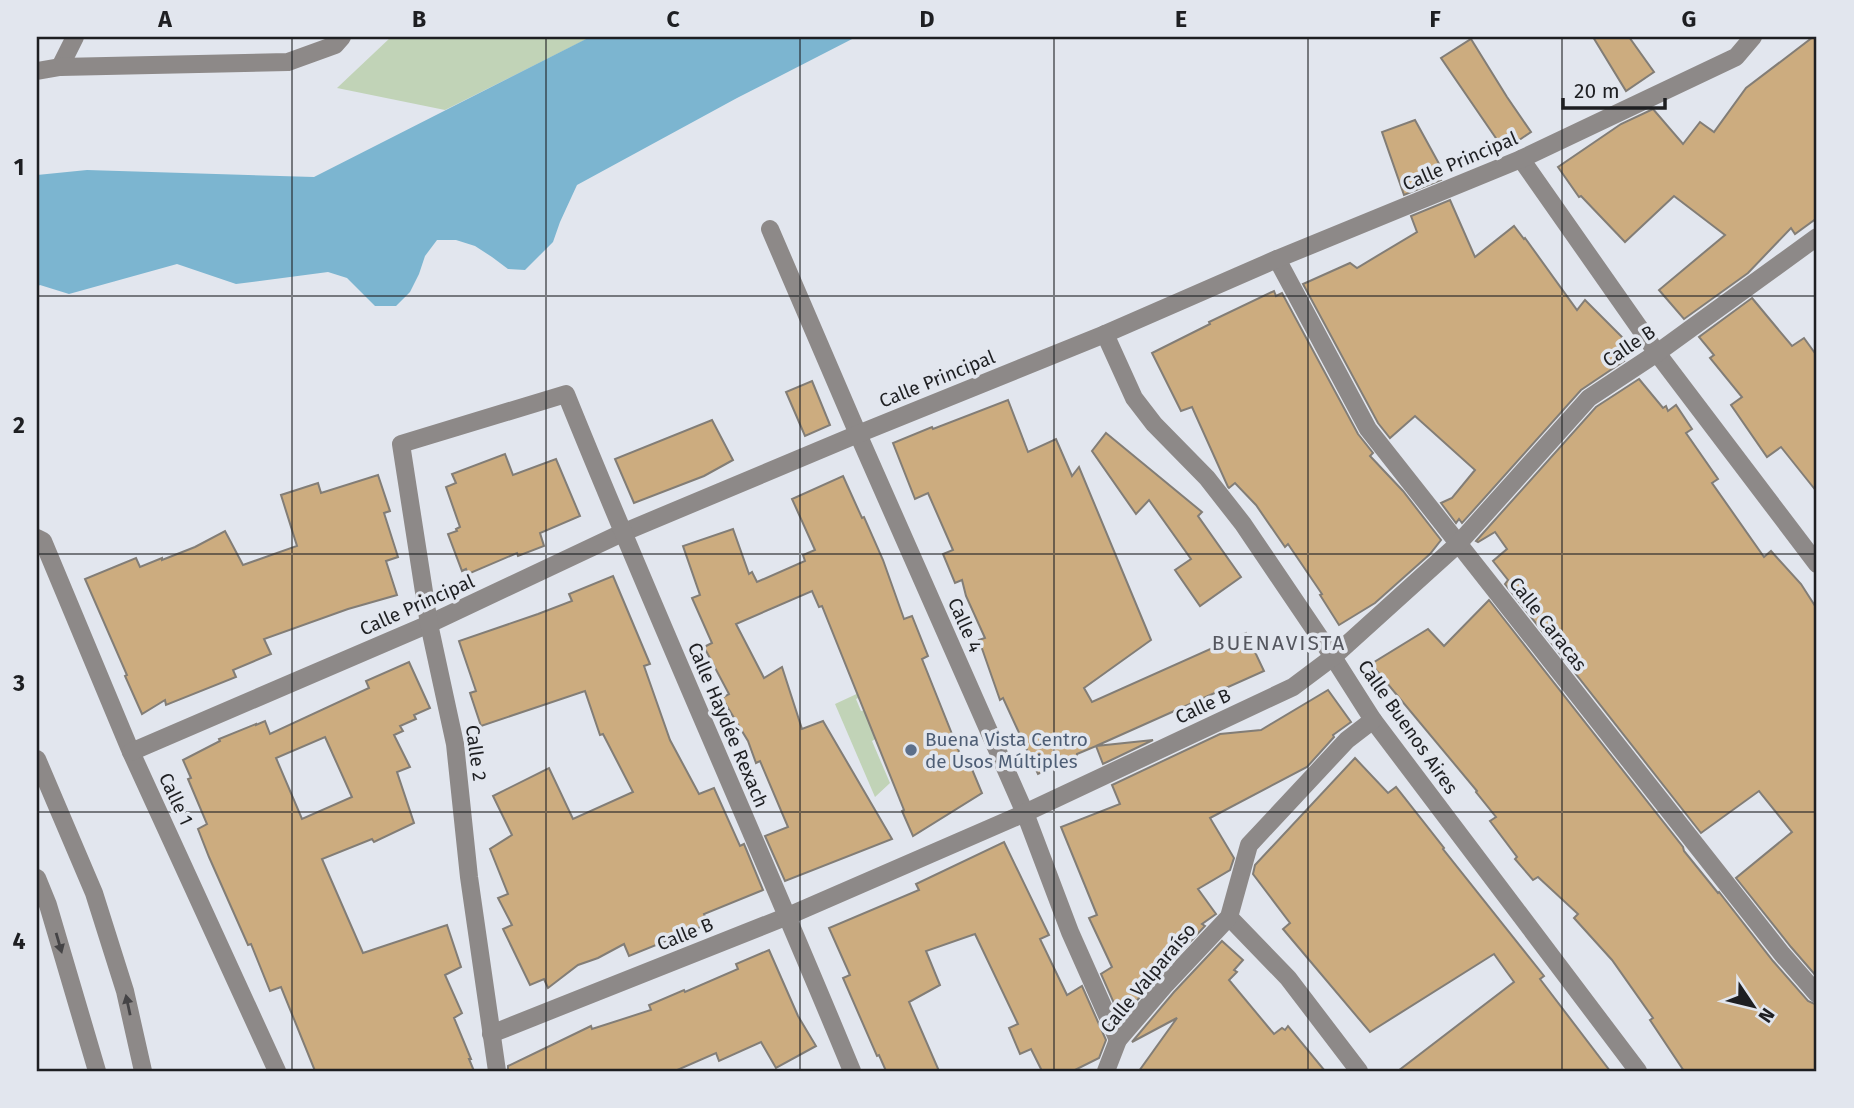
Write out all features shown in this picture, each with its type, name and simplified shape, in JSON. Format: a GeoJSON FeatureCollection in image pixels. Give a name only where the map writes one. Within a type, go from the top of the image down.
{"type":"FeatureCollection","features":[{"type":"Feature","properties":{"kind":"street"},"geometry":{"type":"LineString","coordinates":[[60,68],[75,37]]}},
{"type":"Feature","properties":{"kind":"street"},"geometry":{"type":"LineString","coordinates":[[37,71],[60,68],[288,62],[335,45],[342,37]]}},
{"type":"Feature","properties":{"kind":"street","name":"Calle Principal"},"geometry":{"type":"LineString","coordinates":[[131,752],[429,624],[622,533],[1521,159],[1735,57],[1753,37]]}},
{"type":"Feature","properties":{"kind":"street"},"geometry":{"type":"LineString","coordinates":[[1521,159],[1657,353],[1817,565]]}},
{"type":"Feature","properties":{"kind":"street","name":"Calle 4"},"geometry":{"type":"LineString","coordinates":[[770,229],[1025,813],[1070,932],[1118,1040]]}},
{"type":"Feature","properties":{"kind":"street","name":"Calle B"},"geometry":{"type":"LineString","coordinates":[[491,1034],[788,916],[1025,813],[1293,687],[1334,657],[1458,544],[1589,398],[1815,244]]}},
{"type":"Feature","properties":{"kind":"street","name":"Calle Caracas"},"geometry":{"type":"LineString","coordinates":[[1277,259],[1368,429],[1782,954],[1817,994]]}},
{"type":"Feature","properties":{"kind":"street","name":"Calle Buenos Aires"},"geometry":{"type":"LineString","coordinates":[[1105,334],[1134,398],[1154,424],[1207,478],[1243,524],[1334,657],[1373,720],[1638,1071]]}},
{"type":"Feature","properties":{"kind":"street","name":"Calle Haydée Rexach"},"geometry":{"type":"LineString","coordinates":[[401,444],[566,394],[622,533],[852,1071]]}},
{"type":"Feature","properties":{"kind":"street","name":"Calle 2"},"geometry":{"type":"LineString","coordinates":[[401,444],[429,624],[455,744],[469,877],[497,1071]]}},
{"type":"Feature","properties":{"kind":"street","name":"Calle 1"},"geometry":{"type":"LineString","coordinates":[[40,539],[131,752],[277,1071]]}},
{"type":"Feature","properties":{"kind":"street"},"geometry":{"type":"LineString","coordinates":[[1359,1071],[1289,978],[1229,917],[1250,845],[1347,740],[1373,720]]}},
{"type":"Feature","properties":{"kind":"street"},"geometry":{"type":"LineString","coordinates":[[37,759],[94,893],[125,991],[143,1071]]}},
{"type":"Feature","properties":{"kind":"street"},"geometry":{"type":"LineString","coordinates":[[37,878],[48,905],[97,1071]]}},
{"type":"Feature","properties":{"kind":"street","name":"Calle Valparaíso"},"geometry":{"type":"LineString","coordinates":[[1106,1071],[1118,1040],[1229,917]]}},
{"type":"Feature","properties":{"kind":"green space"},"geometry":{"type":"Polygon","coordinates":[[[391,37],[591,37],[445,110],[337,88],[391,37]]]}},
{"type":"Feature","properties":{"kind":"green space"},"geometry":{"type":"Polygon","coordinates":[[[876,685],[869,693],[856,699],[861,711],[865,710],[877,738],[872,741],[890,783],[875,797],[835,704],[876,685]]]}},
{"type":"Feature","properties":{"kind":"water"},"geometry":{"type":"Polygon","coordinates":[[[590,37],[856,37],[577,185],[553,242],[525,270],[508,269],[475,246],[456,240],[437,240],[425,256],[410,292],[396,306],[375,306],[347,278],[328,272],[236,284],[177,264],[69,294],[40,285],[37,287],[37,175],[87,170],[314,177],[590,37]]]}},
{"type":"Feature","properties":{"kind":"building"},"geometry":{"type":"Polygon","coordinates":[[[1593,37],[1629,37],[1654,72],[1626,91],[1593,37]]]}},
{"type":"Feature","properties":{"kind":"building"},"geometry":{"type":"Polygon","coordinates":[[[1813,37],[1817,37],[1817,218],[1795,234],[1791,228],[1748,273],[1684,319],[1659,290],[1725,235],[1674,196],[1625,242],[1581,196],[1579,197],[1558,167],[1621,124],[1653,109],[1683,144],[1700,122],[1714,132],[1746,88],[1813,37]]]}},
{"type":"Feature","properties":{"kind":"building"},"geometry":{"type":"Polygon","coordinates":[[[1471,39],[1531,132],[1509,147],[1507,144],[1502,147],[1441,58],[1471,39]]]}},
{"type":"Feature","properties":{"kind":"building"},"geometry":{"type":"Polygon","coordinates":[[[1415,120],[1443,171],[1438,173],[1441,180],[1404,195],[1382,132],[1415,120]]]}},
{"type":"Feature","properties":{"kind":"building"},"geometry":{"type":"Polygon","coordinates":[[[1450,200],[1475,257],[1514,226],[1577,310],[1585,300],[1625,340],[1618,347],[1623,353],[1620,356],[1624,361],[1581,390],[1462,523],[1459,519],[1456,523],[1441,503],[1452,498],[1475,470],[1415,416],[1390,438],[1378,423],[1303,284],[1350,263],[1357,268],[1417,232],[1411,216],[1450,200]]]}},
{"type":"Feature","properties":{"kind":"building"},"geometry":{"type":"Polygon","coordinates":[[[1274,291],[1276,296],[1282,293],[1358,434],[1373,453],[1370,456],[1403,491],[1441,540],[1430,554],[1375,603],[1339,625],[1320,595],[1322,594],[1288,544],[1285,547],[1256,505],[1235,483],[1228,487],[1192,407],[1181,411],[1152,353],[1274,291]]]}},
{"type":"Feature","properties":{"kind":"building"},"geometry":{"type":"Polygon","coordinates":[[[1752,298],[1792,346],[1804,338],[1817,356],[1817,492],[1781,447],[1767,457],[1731,405],[1742,397],[1710,358],[1714,355],[1699,337],[1752,298]]]}},
{"type":"Feature","properties":{"kind":"building"},"geometry":{"type":"Polygon","coordinates":[[[1639,379],[1663,408],[1666,406],[1668,411],[1676,405],[1692,429],[1686,433],[1718,479],[1712,483],[1764,557],[1771,551],[1801,584],[1817,609],[1817,977],[1736,878],[1792,832],[1759,791],[1701,833],[1505,584],[1508,580],[1493,561],[1507,549],[1495,532],[1476,541],[1596,407],[1639,379]]]}},
{"type":"Feature","properties":{"kind":"building"},"geometry":{"type":"Polygon","coordinates":[[[812,381],[830,425],[805,436],[786,392],[812,381]]]}},
{"type":"Feature","properties":{"kind":"building"},"geometry":{"type":"Polygon","coordinates":[[[1008,400],[1028,452],[1056,439],[1072,476],[1079,467],[1151,640],[1084,688],[1092,702],[1246,633],[1264,671],[1038,774],[1003,698],[1000,700],[979,640],[985,638],[966,596],[962,580],[955,583],[943,554],[953,550],[928,493],[915,499],[893,443],[1008,400]]]}},
{"type":"Feature","properties":{"kind":"building"},"geometry":{"type":"Polygon","coordinates":[[[712,420],[733,460],[704,476],[634,503],[615,459],[712,420]]]}},
{"type":"Feature","properties":{"kind":"building"},"geometry":{"type":"Polygon","coordinates":[[[1106,433],[1202,512],[1198,516],[1241,577],[1200,606],[1175,570],[1191,559],[1149,500],[1136,514],[1092,451],[1106,433]]]}},
{"type":"Feature","properties":{"kind":"building"},"geometry":{"type":"Polygon","coordinates":[[[505,454],[513,475],[556,459],[580,516],[540,533],[544,546],[518,556],[517,553],[468,574],[466,569],[462,571],[448,534],[460,527],[446,487],[456,483],[452,474],[505,454]]]}},
{"type":"Feature","properties":{"kind":"building"},"geometry":{"type":"Polygon","coordinates":[[[378,475],[390,511],[384,513],[398,557],[386,561],[397,595],[264,639],[271,654],[233,670],[236,677],[166,705],[165,700],[142,714],[85,579],[136,558],[140,567],[162,560],[225,531],[243,565],[297,546],[281,495],[318,483],[321,493],[378,475]]]}},
{"type":"Feature","properties":{"kind":"building"},"geometry":{"type":"Polygon","coordinates":[[[843,476],[883,560],[904,619],[912,616],[928,656],[922,659],[964,764],[969,762],[982,793],[913,836],[822,606],[819,607],[812,591],[736,624],[764,678],[782,667],[802,729],[823,721],[892,839],[785,881],[765,836],[788,827],[760,761],[756,763],[748,741],[722,698],[729,694],[704,647],[712,643],[692,598],[700,595],[683,546],[733,529],[749,574],[752,572],[757,582],[805,561],[803,555],[815,550],[792,499],[843,476]]]}},
{"type":"Feature","properties":{"kind":"building"},"geometry":{"type":"Polygon","coordinates":[[[613,576],[650,664],[644,666],[670,740],[699,794],[714,788],[740,846],[744,844],[763,890],[704,914],[708,924],[629,956],[624,944],[578,965],[548,988],[544,979],[530,985],[503,929],[512,925],[498,898],[508,894],[490,849],[512,835],[493,796],[549,768],[573,819],[633,792],[603,734],[600,735],[585,691],[481,726],[470,693],[476,691],[459,641],[572,601],[569,594],[613,576]]]}},
{"type":"Feature","properties":{"kind":"building"},"geometry":{"type":"Polygon","coordinates":[[[1489,600],[1773,961],[1808,1001],[1817,1005],[1817,1071],[1684,1071],[1650,1020],[1653,1018],[1612,960],[1574,918],[1578,914],[1538,877],[1533,880],[1515,859],[1517,857],[1490,821],[1496,817],[1477,791],[1371,664],[1428,629],[1444,646],[1489,600]]]}},
{"type":"Feature","properties":{"kind":"building"},"geometry":{"type":"Polygon","coordinates":[[[409,662],[430,708],[414,715],[416,719],[400,726],[403,731],[394,735],[410,767],[397,772],[414,823],[374,842],[372,839],[322,859],[363,953],[447,925],[461,967],[445,975],[462,1013],[454,1018],[474,1071],[315,1071],[281,987],[270,991],[198,829],[207,824],[183,760],[220,741],[219,739],[265,721],[270,734],[369,688],[366,681],[409,662]],[[325,737],[276,758],[302,819],[352,797],[325,737]]]}},
{"type":"Feature","properties":{"kind":"building"},"geometry":{"type":"Polygon","coordinates":[[[1328,690],[1351,722],[1333,735],[1307,767],[1210,818],[1234,858],[1230,870],[1198,889],[1216,914],[1202,924],[1205,926],[1121,1019],[1101,974],[1112,967],[1089,918],[1097,915],[1061,827],[1120,804],[1112,785],[1220,734],[1261,730],[1328,690]]]}},
{"type":"Feature","properties":{"kind":"building"},"geometry":{"type":"Polygon","coordinates":[[[1153,740],[1103,764],[1096,746],[1153,740]]]}},
{"type":"Feature","properties":{"kind":"building"},"geometry":{"type":"Polygon","coordinates":[[[1355,758],[1388,793],[1396,787],[1544,976],[1540,979],[1610,1071],[1398,1071],[1514,982],[1494,954],[1370,1032],[1283,929],[1290,923],[1253,874],[1255,865],[1355,758]]]}},
{"type":"Feature","properties":{"kind":"building"},"geometry":{"type":"Polygon","coordinates":[[[1004,842],[1049,935],[1040,939],[1067,995],[1082,986],[1106,1040],[1099,1058],[1073,1071],[1042,1071],[1031,1049],[1020,1054],[1009,1028],[1018,1024],[975,934],[926,951],[940,985],[909,1002],[939,1071],[886,1071],[843,978],[850,975],[829,928],[919,890],[916,884],[1004,842]]]}},
{"type":"Feature","properties":{"kind":"building"},"geometry":{"type":"Polygon","coordinates":[[[1222,941],[1243,960],[1229,980],[1274,1034],[1288,1026],[1325,1071],[1139,1071],[1177,1018],[1132,1042],[1222,941]]]}},
{"type":"Feature","properties":{"kind":"building"},"geometry":{"type":"Polygon","coordinates":[[[769,950],[798,1016],[816,1046],[776,1068],[761,1042],[719,1061],[716,1053],[675,1071],[508,1071],[508,1066],[591,1026],[592,1029],[651,1010],[649,1005],[738,969],[736,964],[769,950]]]}},
{"type":"Feature","properties":{"kind":"place","name":"Buena Vista Centro de Usos Múltiples"},"geometry":{"type":"Point","coordinates":[911,750]}},
{"type":"Feature","properties":{"kind":"district","name":"BUENAVISTA"},"geometry":{"type":"Point","coordinates":[1279,643]}}]}
